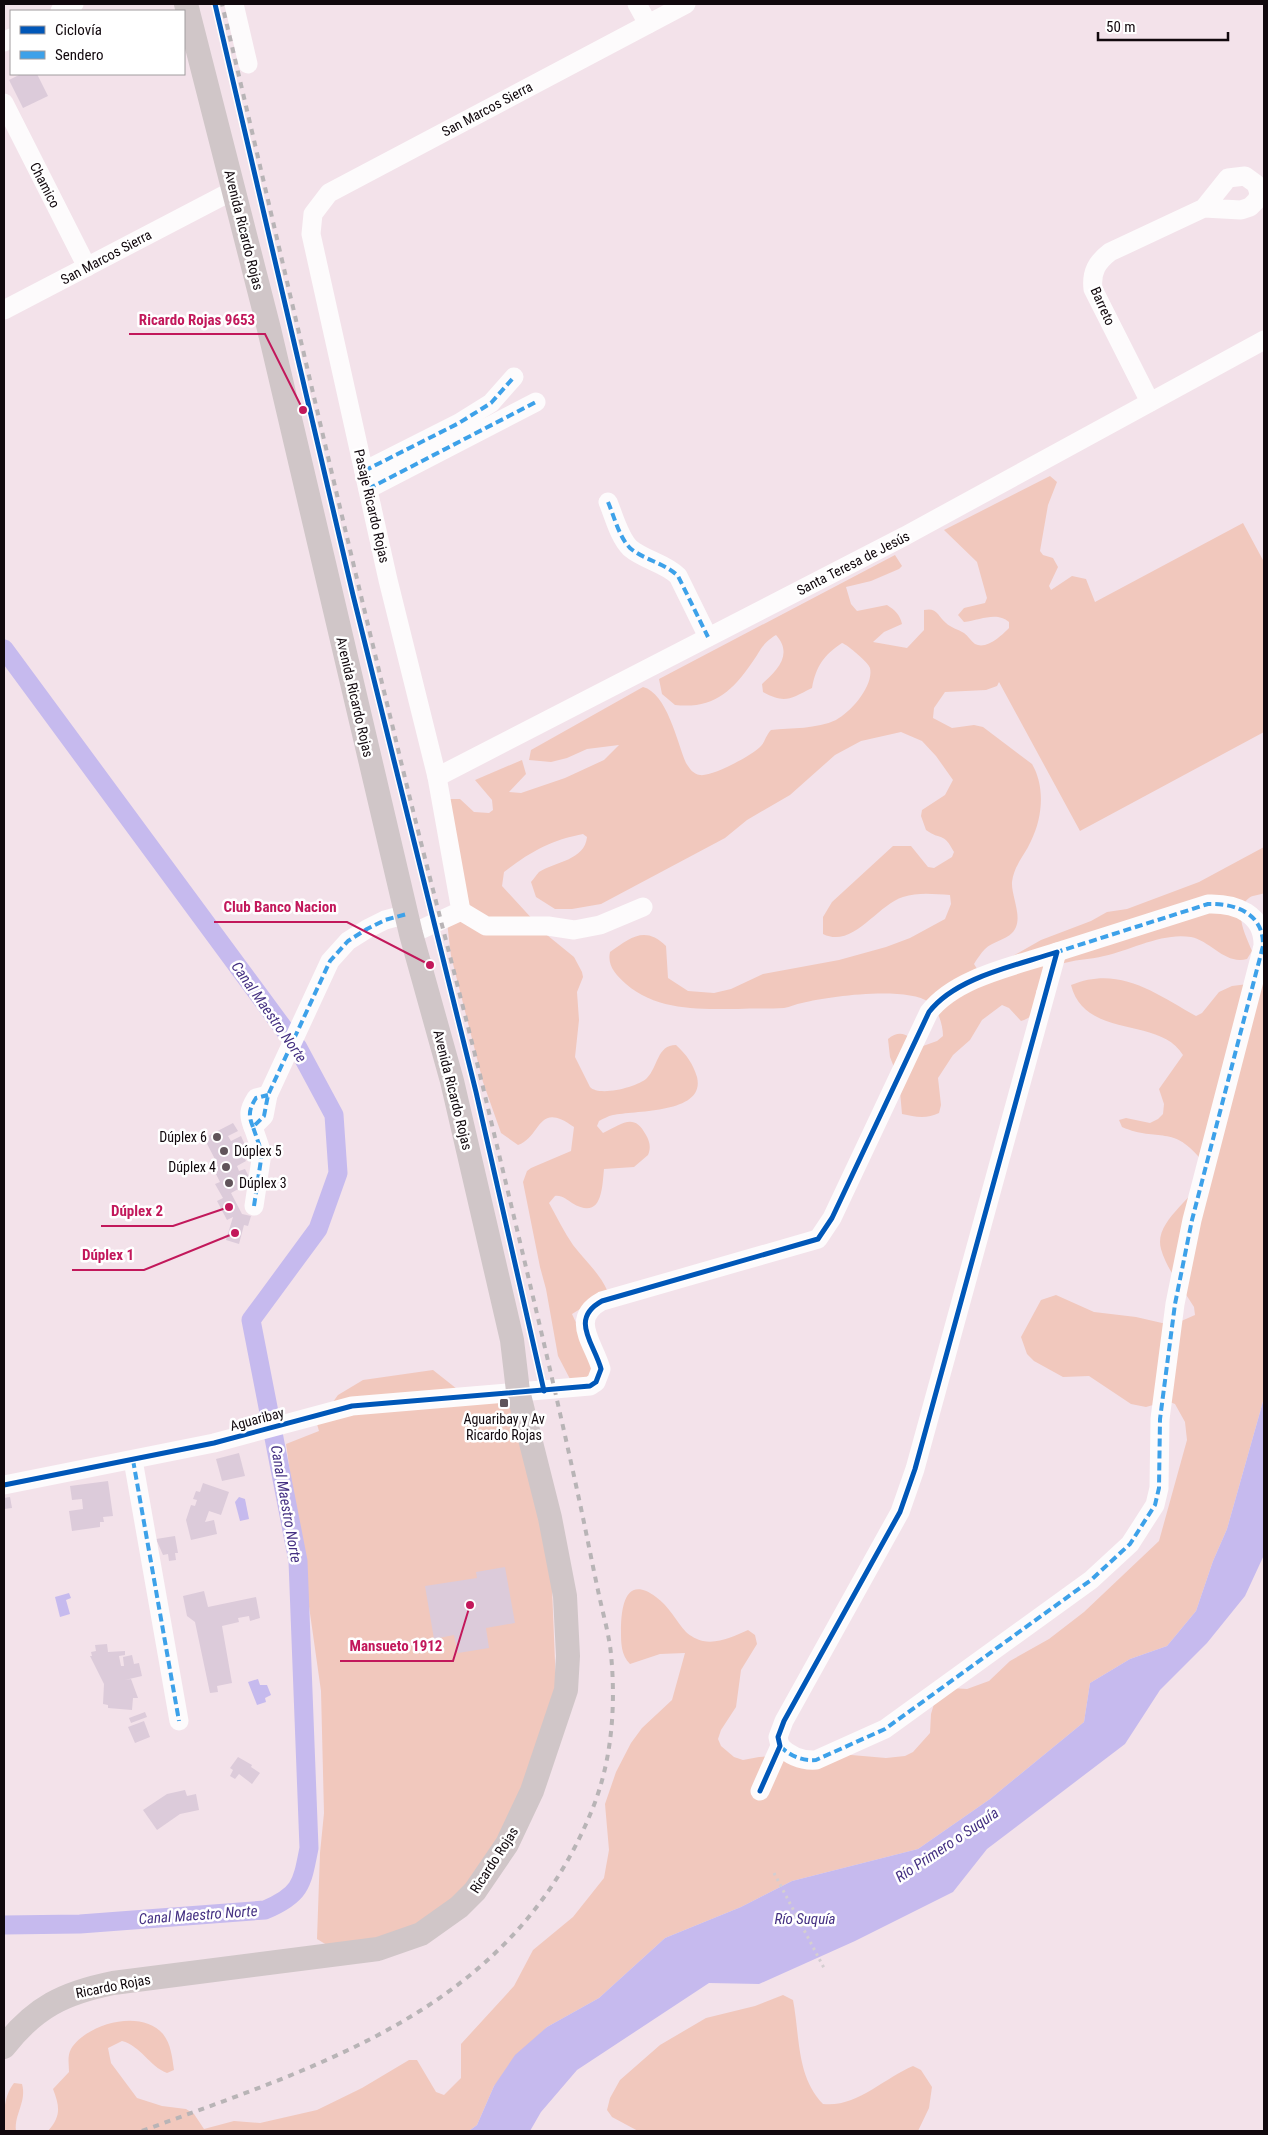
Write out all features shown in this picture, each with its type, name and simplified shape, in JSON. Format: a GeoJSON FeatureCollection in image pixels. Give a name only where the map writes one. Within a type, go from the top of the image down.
{"type":"FeatureCollection","features":[{"type":"Feature","properties":{"kind":"main road","name":"Avenida Ricardo Rojas"},"geometry":{"type":"LineString","coordinates":[[186,4],[234,190],[409,924],[454,1090],[512,1340],[518,1391]]}},
{"type":"Feature","properties":{"kind":"main road","name":"Ricardo Rojas"},"geometry":{"type":"LineString","coordinates":[[4,2047],[35,2013],[48,2004],[84,1989],[113,1983],[378,1950],[402,1943],[440,1923],[475,1891],[507,1844],[522,1816],[542,1766],[552,1726],[566,1690],[567,1622],[561,1568],[518,1391]]}},
{"type":"Feature","properties":{"kind":"street"},"geometry":{"type":"LineString","coordinates":[[62,10],[74,4]]}},
{"type":"Feature","properties":{"kind":"street"},"geometry":{"type":"LineString","coordinates":[[234,4],[248,64]]}},
{"type":"Feature","properties":{"kind":"street"},"geometry":{"type":"LineString","coordinates":[[637,4],[648,24]]}},
{"type":"Feature","properties":{"kind":"street","name":"San Marcos Sierra"},"geometry":{"type":"LineString","coordinates":[[311,234],[313,214],[320,202],[329,193],[686,4]]}},
{"type":"Feature","properties":{"kind":"street","name":"Chamico"},"geometry":{"type":"LineString","coordinates":[[4,103],[87,267]]}},
{"type":"Feature","properties":{"kind":"street","name":"San Marcos Sierra"},"geometry":{"type":"LineString","coordinates":[[4,310],[234,190]]}},
{"type":"Feature","properties":{"kind":"street","name":"Barreto"},"geometry":{"type":"LineString","coordinates":[[1150,402],[1093,289],[1092,279],[1100,260],[1110,252],[1204,208]]}},
{"type":"Feature","properties":{"kind":"street","name":"Pasaje Ricardo Rojas"},"geometry":{"type":"LineString","coordinates":[[311,234],[366,480],[437,777],[461,911]]}},
{"type":"Feature","properties":{"kind":"street","name":"Santa Teresa de Jesús"},"geometry":{"type":"LineString","coordinates":[[437,777],[905,536],[1264,340]]}},
{"type":"Feature","properties":{"kind":"street"},"geometry":{"type":"LineString","coordinates":[[366,480],[491,403],[514,377]]}},
{"type":"Feature","properties":{"kind":"street"},"geometry":{"type":"LineString","coordinates":[[366,480],[536,402]]}},
{"type":"Feature","properties":{"kind":"street"},"geometry":{"type":"LineString","coordinates":[[608,502],[623,537],[630,548],[672,570],[678,576],[708,637]]}},
{"type":"Feature","properties":{"kind":"street","name":"Aguaribay"},"geometry":{"type":"LineString","coordinates":[[4,1485],[214,1443],[352,1406],[518,1391],[582,1388],[596,1382],[601,1369],[585,1322],[589,1310],[602,1301],[818,1239],[832,1218],[929,1012],[938,1000],[967,982],[1208,904],[1225,904],[1249,913],[1258,923],[1263,935],[1263,946],[1192,1220],[1175,1304],[1160,1419],[1160,1480],[1155,1506],[1130,1544],[1098,1574],[885,1729],[816,1760],[806,1761],[786,1752],[780,1746]]}},
{"type":"Feature","properties":{"kind":"street"},"geometry":{"type":"LineString","coordinates":[[254,1206],[262,1152],[249,1117],[251,1106],[256,1098],[268,1095],[330,961],[348,941],[385,920],[409,924],[461,911],[486,926],[548,926],[574,930],[588,929],[643,907]]}},
{"type":"Feature","properties":{"kind":"street"},"geometry":{"type":"LineString","coordinates":[[760,1791],[780,1746],[778,1737],[784,1721],[900,1512],[915,1469],[1057,952]]}},
{"type":"Feature","properties":{"kind":"street"},"geometry":{"type":"LineString","coordinates":[[133,1460],[179,1721]]}},
{"type":"Feature","properties":{"kind":"path"},"geometry":{"type":"LineString","coordinates":[[774,1873],[824,1968]]}},
{"type":"Feature","properties":{"kind":"shaded area"},"geometry":{"type":"Polygon","coordinates":[[[1050,476],[1057,482],[1048,505],[1040,551],[1043,555],[1053,558],[1058,567],[1049,586],[1051,590],[1072,576],[1086,579],[1095,602],[1243,523],[1264,562],[1264,732],[1080,831],[999,682],[997,686],[986,690],[945,692],[934,708],[933,718],[952,728],[974,725],[983,727],[1032,764],[1041,792],[1040,812],[1035,832],[1013,876],[1012,888],[1017,915],[1016,928],[1012,933],[985,949],[974,964],[979,972],[988,970],[1041,940],[1091,921],[1107,912],[1127,909],[1199,882],[1264,847],[1264,893],[1250,897],[1244,903],[1241,910],[1242,924],[1252,951],[1247,959],[1232,959],[1198,939],[1180,936],[1158,939],[1104,956],[1059,965],[1036,991],[1035,1010],[1026,1019],[1021,1021],[1009,1008],[1002,1005],[982,1020],[970,1040],[953,1055],[938,1078],[941,1105],[939,1113],[925,1117],[916,1117],[902,1114],[899,1080],[890,1057],[888,1039],[902,1034],[923,1046],[937,1041],[943,1036],[939,1018],[929,1002],[918,997],[886,993],[848,995],[800,1003],[784,1008],[708,1009],[679,1007],[665,1004],[638,993],[616,974],[611,966],[609,957],[610,952],[631,938],[644,935],[651,936],[666,946],[668,978],[688,991],[714,993],[731,989],[763,974],[839,960],[886,947],[910,938],[945,919],[951,904],[950,895],[914,894],[893,902],[855,931],[844,936],[834,937],[823,934],[823,917],[832,902],[893,846],[911,846],[928,867],[934,868],[952,857],[954,852],[947,841],[926,830],[921,816],[922,810],[945,795],[953,780],[936,756],[922,741],[901,732],[861,741],[835,755],[790,795],[747,820],[725,838],[601,904],[572,909],[555,909],[536,897],[531,882],[539,872],[575,856],[581,851],[587,837],[583,834],[551,843],[523,858],[504,872],[502,886],[547,935],[574,957],[582,972],[583,977],[577,992],[579,1020],[575,1057],[590,1087],[595,1090],[610,1091],[636,1085],[647,1078],[658,1057],[665,1049],[676,1045],[689,1060],[697,1077],[697,1089],[691,1098],[680,1104],[652,1111],[613,1115],[599,1121],[597,1126],[603,1133],[627,1122],[637,1124],[646,1135],[650,1147],[648,1155],[634,1167],[604,1169],[601,1193],[595,1205],[589,1208],[582,1208],[558,1196],[555,1196],[549,1203],[573,1245],[596,1273],[608,1292],[572,1314],[589,1351],[593,1379],[570,1379],[558,1356],[523,1182],[527,1171],[531,1168],[571,1151],[574,1127],[553,1117],[546,1118],[526,1141],[518,1145],[501,1133],[483,1082],[451,956],[447,922],[466,909],[450,799],[460,799],[474,812],[489,813],[493,810],[492,800],[475,780],[522,760],[526,774],[509,792],[521,793],[565,778],[604,760],[619,745],[587,749],[567,758],[551,762],[529,760],[531,750],[643,687],[659,698],[670,719],[686,763],[690,769],[700,775],[713,773],[750,755],[764,743],[771,730],[812,727],[836,720],[860,698],[870,675],[870,668],[866,662],[842,643],[830,652],[822,662],[816,673],[812,688],[788,699],[777,698],[763,692],[762,684],[773,674],[783,656],[781,642],[776,635],[764,645],[744,674],[728,691],[710,701],[688,706],[675,705],[662,694],[659,679],[895,555],[902,566],[899,569],[871,581],[846,587],[851,604],[857,611],[887,605],[900,618],[902,624],[884,632],[873,642],[907,648],[924,630],[924,610],[928,609],[935,611],[948,625],[964,633],[975,644],[984,645],[989,643],[1009,628],[1009,622],[999,617],[988,617],[964,622],[958,615],[964,608],[985,603],[987,598],[977,562],[944,530],[1050,476]]]}},
{"type":"Feature","properties":{"kind":"shaded area"},"geometry":{"type":"Polygon","coordinates":[[[1264,968],[1264,1398],[1227,1529],[1213,1561],[1196,1611],[1167,1646],[1130,1659],[1090,1683],[1084,1722],[990,1799],[918,1849],[792,1881],[741,1907],[665,1938],[599,1998],[547,2027],[494,2086],[477,2125],[469,2131],[48,2131],[55,2121],[58,2111],[53,2089],[69,2072],[71,2049],[78,2040],[89,2032],[114,2022],[141,2022],[153,2026],[163,2034],[169,2046],[174,2070],[167,2073],[155,2066],[135,2047],[122,2041],[108,2048],[111,2063],[137,2098],[162,2106],[186,2109],[194,2114],[204,2129],[234,2121],[260,2123],[317,2110],[362,2088],[409,2060],[417,2060],[436,2092],[444,2095],[461,2078],[461,2044],[514,1986],[533,1950],[573,1917],[604,1878],[609,1850],[605,1804],[616,1772],[631,1743],[642,1728],[672,1700],[685,1653],[660,1654],[630,1664],[623,1653],[621,1644],[622,1613],[627,1597],[631,1592],[637,1589],[646,1591],[656,1597],[669,1609],[686,1632],[699,1640],[709,1642],[721,1640],[748,1630],[755,1635],[757,1644],[741,1670],[736,1707],[721,1730],[718,1739],[721,1746],[734,1757],[743,1760],[759,1757],[828,1753],[886,1758],[905,1756],[913,1752],[930,1733],[931,1714],[936,1697],[951,1688],[967,1689],[989,1681],[1010,1661],[1049,1639],[1084,1612],[1159,1541],[1187,1440],[1185,1422],[1175,1404],[1167,1401],[1146,1407],[1131,1404],[1089,1376],[1063,1377],[1034,1361],[1027,1354],[1021,1337],[1041,1300],[1056,1295],[1094,1312],[1136,1317],[1162,1323],[1179,1322],[1195,1315],[1194,1307],[1167,1264],[1161,1249],[1160,1239],[1169,1219],[1198,1185],[1203,1174],[1203,1162],[1183,1142],[1174,1138],[1146,1134],[1122,1127],[1119,1120],[1126,1118],[1150,1123],[1163,1114],[1164,1104],[1159,1089],[1183,1055],[1172,1043],[1158,1035],[1107,1021],[1091,1014],[1079,1002],[1071,985],[1105,978],[1121,980],[1151,991],[1196,1016],[1202,1013],[1219,992],[1232,986],[1248,984],[1264,968]]]}},
{"type":"Feature","properties":{"kind":"shaded area"},"geometry":{"type":"Polygon","coordinates":[[[433,1370],[476,1404],[513,1401],[551,1564],[556,1686],[506,1835],[465,1889],[417,1926],[389,1940],[332,1948],[317,1939],[320,1853],[324,1813],[321,1691],[286,1444],[319,1431],[317,1424],[338,1395],[363,1380],[433,1370]]]}},
{"type":"Feature","properties":{"kind":"shaded area"},"geometry":{"type":"Polygon","coordinates":[[[783,1995],[793,2000],[803,2068],[814,2093],[823,2104],[835,2104],[858,2097],[913,2066],[921,2070],[932,2087],[929,2108],[918,2131],[638,2131],[612,2117],[607,2110],[610,2098],[620,2080],[660,2045],[706,2018],[755,2006],[783,1995]]]}},
{"type":"Feature","properties":{"kind":"shaded area"},"geometry":{"type":"Polygon","coordinates":[[[14,2083],[22,2084],[23,2090],[16,2131],[4,2131],[6,2100],[14,2083]]]}},
{"type":"Feature","properties":{"kind":"water","name":"Río Suquía"},"geometry":{"type":"Polygon","coordinates":[[[1264,1398],[1264,1555],[1245,1596],[1207,1643],[1160,1690],[1125,1744],[987,1849],[953,1892],[855,1941],[759,1984],[709,1983],[577,2070],[541,2112],[530,2131],[469,2131],[477,2125],[494,2086],[515,2055],[547,2027],[599,1998],[665,1938],[741,1907],[792,1881],[918,1849],[990,1799],[1084,1722],[1090,1683],[1130,1659],[1167,1646],[1196,1611],[1213,1561],[1227,1529],[1264,1398]]]}},
{"type":"Feature","properties":{"kind":"water"},"geometry":{"type":"Polygon","coordinates":[[[239,1497],[245,1499],[249,1519],[240,1521],[235,1502],[239,1497]]]}},
{"type":"Feature","properties":{"kind":"water"},"geometry":{"type":"Polygon","coordinates":[[[69,1593],[71,1598],[66,1600],[70,1614],[60,1617],[55,1597],[69,1593]]]}},
{"type":"Feature","properties":{"kind":"water"},"geometry":{"type":"Polygon","coordinates":[[[258,1679],[260,1685],[267,1685],[271,1695],[265,1698],[266,1702],[257,1705],[248,1682],[258,1679]]]}},
{"type":"Feature","properties":{"kind":"building"},"geometry":{"type":"Polygon","coordinates":[[[19,75],[38,75],[48,96],[23,108],[9,80],[19,75]]]}},
{"type":"Feature","properties":{"kind":"building"},"geometry":{"type":"Polygon","coordinates":[[[233,1123],[238,1131],[228,1136],[231,1141],[241,1136],[245,1145],[235,1150],[238,1155],[242,1153],[246,1161],[237,1166],[239,1171],[245,1169],[249,1177],[240,1182],[242,1187],[231,1193],[242,1214],[251,1216],[248,1226],[244,1225],[239,1244],[226,1240],[233,1217],[227,1220],[217,1201],[223,1198],[215,1184],[220,1182],[213,1168],[218,1165],[204,1138],[233,1123]]]}},
{"type":"Feature","properties":{"kind":"building"},"geometry":{"type":"Polygon","coordinates":[[[239,1453],[245,1476],[222,1481],[216,1459],[239,1453]]]}},
{"type":"Feature","properties":{"kind":"building"},"geometry":{"type":"Polygon","coordinates":[[[108,1481],[113,1516],[103,1517],[104,1522],[100,1522],[100,1527],[72,1531],[69,1511],[83,1509],[82,1499],[72,1500],[70,1486],[108,1481]]]}},
{"type":"Feature","properties":{"kind":"building"},"geometry":{"type":"Polygon","coordinates":[[[203,1483],[229,1492],[221,1515],[209,1511],[205,1522],[214,1520],[217,1534],[191,1540],[186,1520],[191,1505],[195,1506],[197,1500],[193,1499],[196,1491],[200,1492],[203,1483]]]}},
{"type":"Feature","properties":{"kind":"building"},"geometry":{"type":"Polygon","coordinates":[[[10,1497],[12,1508],[4,1509],[4,1498],[10,1497]]]}},
{"type":"Feature","properties":{"kind":"building"},"geometry":{"type":"Polygon","coordinates":[[[175,1536],[178,1553],[175,1553],[176,1560],[169,1561],[168,1554],[163,1555],[156,1539],[175,1536]]]}},
{"type":"Feature","properties":{"kind":"building"},"geometry":{"type":"Polygon","coordinates":[[[505,1567],[515,1623],[486,1628],[489,1648],[458,1653],[454,1635],[434,1639],[425,1586],[477,1578],[476,1572],[505,1567]]]}},
{"type":"Feature","properties":{"kind":"building"},"geometry":{"type":"Polygon","coordinates":[[[204,1591],[208,1607],[256,1597],[260,1618],[250,1621],[249,1616],[238,1618],[239,1622],[222,1626],[232,1683],[217,1686],[218,1692],[210,1693],[195,1622],[187,1616],[183,1596],[204,1591]]]}},
{"type":"Feature","properties":{"kind":"building"},"geometry":{"type":"Polygon","coordinates":[[[107,1644],[108,1652],[125,1651],[125,1655],[119,1656],[121,1666],[124,1666],[123,1657],[132,1655],[134,1664],[139,1663],[142,1676],[125,1680],[131,1679],[138,1698],[133,1698],[132,1710],[108,1708],[108,1705],[103,1704],[104,1684],[90,1656],[92,1656],[91,1652],[96,1651],[95,1645],[107,1644]]]}},
{"type":"Feature","properties":{"kind":"building"},"geometry":{"type":"Polygon","coordinates":[[[145,1712],[147,1717],[131,1723],[129,1718],[145,1712]]]}},
{"type":"Feature","properties":{"kind":"building"},"geometry":{"type":"Polygon","coordinates":[[[144,1721],[150,1737],[135,1743],[128,1727],[144,1721]]]}},
{"type":"Feature","properties":{"kind":"building"},"geometry":{"type":"Polygon","coordinates":[[[238,1757],[252,1765],[251,1767],[260,1773],[252,1784],[239,1774],[235,1779],[230,1776],[233,1770],[230,1768],[238,1757]]]}},
{"type":"Feature","properties":{"kind":"building"},"geometry":{"type":"Polygon","coordinates":[[[185,1790],[187,1796],[196,1794],[199,1810],[180,1814],[157,1830],[143,1810],[167,1794],[185,1790]]]}},
{"type":"Feature","properties":{"kind":"waterway","name":"Canal Maestro Norte"},"geometry":{"type":"LineString","coordinates":[[4,649],[298,1048],[334,1115],[338,1173],[318,1229],[251,1320],[298,1561],[309,1848],[298,1887],[286,1899],[265,1910],[80,1924],[4,1925]]}},
{"type":"Feature","properties":{"kind":"railway"},"geometry":{"type":"LineString","coordinates":[[142,2131],[279,2080],[344,2052],[406,2020],[463,1981],[513,1935],[557,1878],[592,1810],[599,1791],[608,1753],[613,1693],[609,1639],[532,1291],[371,638],[222,4]]}},
{"type":"Feature","properties":{"kind":"marked path"},"geometry":{"type":"LineString","coordinates":[[364,471],[459,423],[491,403],[514,377]]}},
{"type":"Feature","properties":{"kind":"marked path"},"geometry":{"type":"LineString","coordinates":[[368,489],[536,402]]}},
{"type":"Feature","properties":{"kind":"marked path"},"geometry":{"type":"LineString","coordinates":[[608,502],[620,532],[630,548],[678,576],[708,637]]}},
{"type":"Feature","properties":{"kind":"marked path"},"geometry":{"type":"LineString","coordinates":[[780,1746],[796,1757],[816,1760],[885,1729],[1091,1580],[1130,1544],[1155,1505],[1159,1488],[1160,1419],[1175,1304],[1192,1220],[1263,946],[1262,935],[1259,926],[1253,918],[1238,908],[1208,904],[1057,952]]}},
{"type":"Feature","properties":{"kind":"marked path"},"geometry":{"type":"LineString","coordinates":[[254,1206],[262,1153],[253,1127],[264,1116],[268,1095],[330,961],[348,941],[367,929],[385,920],[407,914]]}},
{"type":"Feature","properties":{"kind":"marked path"},"geometry":{"type":"LineString","coordinates":[[253,1127],[250,1119],[252,1105],[256,1098],[268,1095]]}},
{"type":"Feature","properties":{"kind":"marked path"},"geometry":{"type":"LineString","coordinates":[[133,1460],[179,1721]]}},
{"type":"Feature","properties":{"kind":"cycle path"},"geometry":{"type":"LineString","coordinates":[[215,4],[353,595],[476,1092],[544,1391]]}},
{"type":"Feature","properties":{"kind":"cycle path"},"geometry":{"type":"LineString","coordinates":[[4,1485],[214,1443],[352,1406],[590,1386],[596,1382],[601,1369],[586,1332],[585,1324],[592,1308],[602,1301],[818,1239],[832,1218],[929,1012],[954,990],[970,981],[1057,952],[915,1469],[900,1512],[784,1721],[778,1737],[780,1746],[760,1791]]}},
{"type":"Feature","properties":{"kind":"place","name":"Ricardo Rojas 9653"},"geometry":{"type":"Point","coordinates":[303,410]}},
{"type":"Feature","properties":{"kind":"place","name":"Club Banco Nacion"},"geometry":{"type":"Point","coordinates":[430,965]}},
{"type":"Feature","properties":{"kind":"place","name":"Dúplex 6"},"geometry":{"type":"Point","coordinates":[217,1137]}},
{"type":"Feature","properties":{"kind":"place","name":"Dúplex 5"},"geometry":{"type":"Point","coordinates":[224,1151]}},
{"type":"Feature","properties":{"kind":"place","name":"Dúplex 4"},"geometry":{"type":"Point","coordinates":[226,1167]}},
{"type":"Feature","properties":{"kind":"place","name":"Dúplex 3"},"geometry":{"type":"Point","coordinates":[229,1183]}},
{"type":"Feature","properties":{"kind":"place","name":"Dúplex 2"},"geometry":{"type":"Point","coordinates":[229,1207]}},
{"type":"Feature","properties":{"kind":"place","name":"Dúplex 1"},"geometry":{"type":"Point","coordinates":[235,1233]}},
{"type":"Feature","properties":{"kind":"place","name":"Aguaribay y Av Ricardo Rojas"},"geometry":{"type":"Point","coordinates":[504,1403]}},
{"type":"Feature","properties":{"kind":"place","name":"Mansueto 1912"},"geometry":{"type":"Point","coordinates":[470,1605]}},
{"type":"Feature","properties":{"kind":"water label","name":"Río Primero o Suquía"},"geometry":{"type":"Point","coordinates":[947,1845]}}]}
